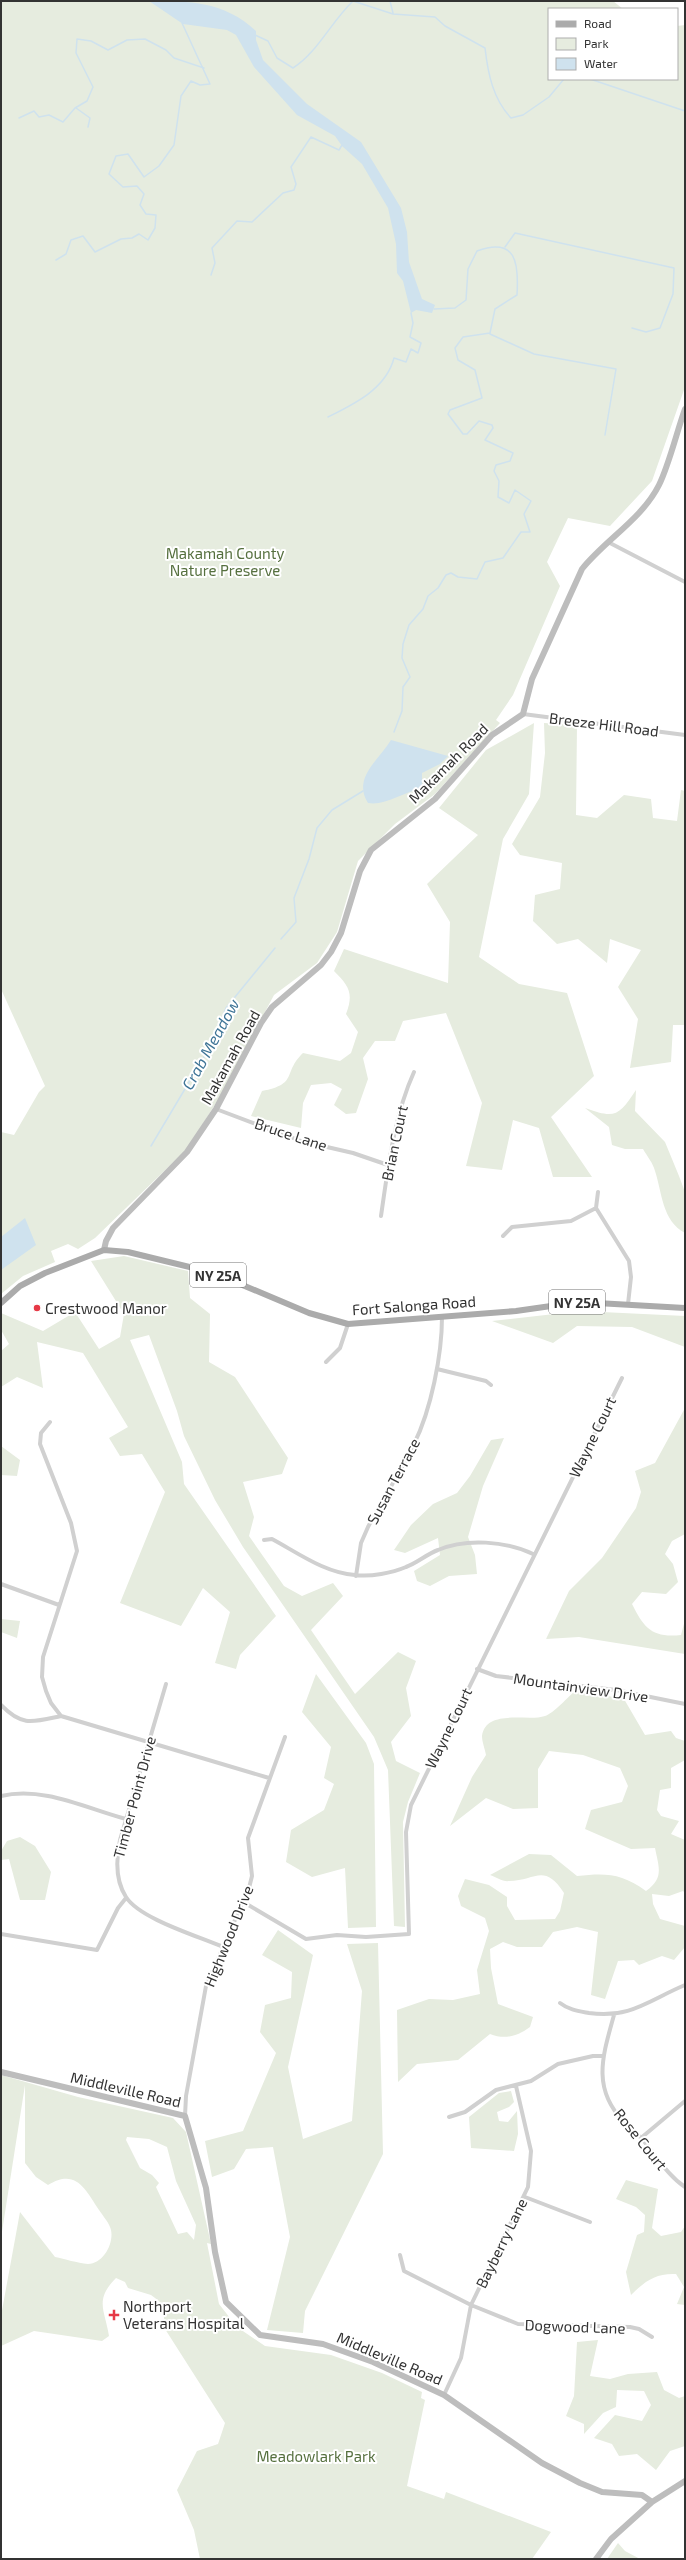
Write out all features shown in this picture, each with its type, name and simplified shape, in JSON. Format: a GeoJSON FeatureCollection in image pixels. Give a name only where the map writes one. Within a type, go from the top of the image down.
{"type":"FeatureCollection","features":[{"type":"Feature","properties":{"kind":"main road","name":"Fort Salonga Road"},"geometry":{"type":"LineString","coordinates":[[1,1303],[20,1286],[104,1250],[128,1252],[214,1273],[309,1313],[348,1324],[516,1310],[579,1302],[685,1308]]}},
{"type":"Feature","properties":{"kind":"street"},"geometry":{"type":"LineString","coordinates":[[522,714],[532,679],[567,599],[582,570],[593,556],[641,508],[659,485],[685,409]]}},
{"type":"Feature","properties":{"kind":"street"},"geometry":{"type":"LineString","coordinates":[[608,542],[685,582]]}},
{"type":"Feature","properties":{"kind":"street","name":"Breeze Hill Road"},"geometry":{"type":"LineString","coordinates":[[522,714],[685,735]]}},
{"type":"Feature","properties":{"kind":"street","name":"Makamah Road"},"geometry":{"type":"LineString","coordinates":[[104,1250],[106,1241],[113,1228],[187,1152],[216,1109],[261,1023],[272,1007],[320,965],[331,952],[341,933],[360,871],[372,850],[435,799],[492,735],[522,714]]}},
{"type":"Feature","properties":{"kind":"street","name":"Brian Court"},"geometry":{"type":"LineString","coordinates":[[381,1216],[388,1165],[406,1090],[414,1072]]}},
{"type":"Feature","properties":{"kind":"street","name":"Bruce Lane"},"geometry":{"type":"LineString","coordinates":[[216,1109],[301,1141],[353,1153],[388,1165]]}},
{"type":"Feature","properties":{"kind":"street"},"geometry":{"type":"LineString","coordinates":[[598,1192],[596,1208],[629,1261],[631,1277],[628,1304]]}},
{"type":"Feature","properties":{"kind":"street"},"geometry":{"type":"LineString","coordinates":[[503,1236],[512,1227],[571,1221],[596,1208]]}},
{"type":"Feature","properties":{"kind":"street","name":"Susan Terrace"},"geometry":{"type":"LineString","coordinates":[[356,1576],[361,1542],[414,1445],[437,1369],[442,1340],[442,1317]]}},
{"type":"Feature","properties":{"kind":"street"},"geometry":{"type":"LineString","coordinates":[[326,1362],[340,1348],[348,1324]]}},
{"type":"Feature","properties":{"kind":"street"},"geometry":{"type":"LineString","coordinates":[[437,1369],[486,1381],[491,1385]]}},
{"type":"Feature","properties":{"kind":"street","name":"Wayne Court"},"geometry":{"type":"LineString","coordinates":[[245,1903],[306,1939],[337,1935],[366,1937],[409,1934],[407,1818],[421,1782],[533,1554],[622,1378]]}},
{"type":"Feature","properties":{"kind":"street"},"geometry":{"type":"LineString","coordinates":[[50,1422],[40,1433],[40,1444],[71,1523],[77,1550],[75,1564],[46,1643],[42,1676],[51,1703],[60,1716]]}},
{"type":"Feature","properties":{"kind":"street"},"geometry":{"type":"LineString","coordinates":[[264,1540],[272,1539],[333,1571],[356,1576],[385,1573],[406,1568],[438,1550],[464,1544],[511,1545],[533,1554]]}},
{"type":"Feature","properties":{"kind":"street"},"geometry":{"type":"LineString","coordinates":[[1,1584],[59,1605]]}},
{"type":"Feature","properties":{"kind":"street","name":"Mountainview Drive"},"geometry":{"type":"LineString","coordinates":[[477,1668],[496,1676],[616,1690],[685,1704]]}},
{"type":"Feature","properties":{"kind":"street","name":"Timber Point Drive"},"geometry":{"type":"LineString","coordinates":[[126,1898],[117,1873],[116,1862],[126,1819],[166,1684]]}},
{"type":"Feature","properties":{"kind":"street"},"geometry":{"type":"LineString","coordinates":[[1,1705],[15,1717],[29,1722],[60,1716],[269,1778]]}},
{"type":"Feature","properties":{"kind":"street","name":"Highwood Drive"},"geometry":{"type":"LineString","coordinates":[[185,2116],[186,2096],[206,1986],[245,1903],[252,1876],[248,1838],[285,1737]]}},
{"type":"Feature","properties":{"kind":"street"},"geometry":{"type":"LineString","coordinates":[[1,1796],[16,1793],[40,1794],[126,1819]]}},
{"type":"Feature","properties":{"kind":"street"},"geometry":{"type":"LineString","coordinates":[[1,1934],[97,1950],[116,1912],[126,1898],[151,1916],[223,1947]]}},
{"type":"Feature","properties":{"kind":"street"},"geometry":{"type":"LineString","coordinates":[[560,2003],[568,2009],[614,2015],[639,2007],[685,1985]]}},
{"type":"Feature","properties":{"kind":"street","name":"Rose Court"},"geometry":{"type":"LineString","coordinates":[[614,2015],[601,2070],[604,2090],[618,2115],[641,2138],[673,2178],[685,2186]]}},
{"type":"Feature","properties":{"kind":"street"},"geometry":{"type":"LineString","coordinates":[[449,2117],[465,2112],[496,2090],[531,2081],[558,2064],[592,2056],[604,2056]]}},
{"type":"Feature","properties":{"kind":"street","name":"Middleville Road"},"geometry":{"type":"LineString","coordinates":[[1,2072],[185,2116],[206,2188],[215,2252],[226,2302],[260,2335],[323,2344],[378,2365],[444,2395],[542,2463],[580,2483],[602,2492],[642,2495],[652,2502]]}},
{"type":"Feature","properties":{"kind":"street","name":"Bayberry Lane"},"geometry":{"type":"LineString","coordinates":[[444,2395],[461,2358],[471,2305],[524,2197],[530,2176],[532,2151],[516,2086]]}},
{"type":"Feature","properties":{"kind":"street"},"geometry":{"type":"LineString","coordinates":[[641,2138],[685,2101]]}},
{"type":"Feature","properties":{"kind":"street"},"geometry":{"type":"LineString","coordinates":[[524,2197],[590,2222]]}},
{"type":"Feature","properties":{"kind":"street","name":"Dogwood Lane"},"geometry":{"type":"LineString","coordinates":[[400,2255],[404,2271],[471,2305],[518,2324],[630,2327],[639,2329],[652,2337]]}},
{"type":"Feature","properties":{"kind":"street"},"geometry":{"type":"LineString","coordinates":[[596,2559],[611,2539],[652,2502],[685,2481]]}},
{"type":"Feature","properties":{"kind":"green space","name":"Makamah County Nature Preserve"},"geometry":{"type":"Polygon","coordinates":[[[1,1],[613,1],[622,8],[548,8],[548,80],[678,80],[678,26],[685,25],[685,387],[652,481],[610,526],[568,518],[547,562],[560,586],[513,695],[496,720],[500,723],[435,794],[395,824],[358,861],[337,932],[317,963],[274,995],[221,1095],[187,1149],[95,1238],[78,1249],[68,1244],[51,1251],[55,1262],[23,1276],[1,1294],[1,1132],[14,1135],[39,1092],[45,1086],[1,989],[1,1]]]}},
{"type":"Feature","properties":{"kind":"green space"},"geometry":{"type":"Polygon","coordinates":[[[534,723],[529,794],[503,839],[479,957],[519,984],[567,993],[594,1076],[551,1117],[592,1177],[553,1177],[539,1128],[513,1120],[502,1170],[466,1166],[482,1103],[446,1013],[403,1021],[395,1041],[375,1041],[363,1058],[368,1079],[356,1113],[346,1114],[334,1105],[342,1089],[331,1083],[311,1085],[303,1103],[301,1128],[251,1116],[262,1091],[274,1088],[286,1081],[293,1066],[303,1053],[340,1061],[351,1053],[358,1032],[346,1014],[350,1001],[349,990],[334,971],[344,949],[448,983],[450,922],[427,884],[478,835],[439,808],[486,750],[534,723]]]}},
{"type":"Feature","properties":{"kind":"green space"},"geometry":{"type":"Polygon","coordinates":[[[544,723],[577,725],[576,815],[597,818],[624,795],[651,799],[653,818],[677,821],[681,790],[685,791],[685,1025],[673,1025],[671,1062],[630,1068],[638,1019],[618,987],[641,950],[610,939],[607,963],[578,939],[557,944],[533,921],[535,895],[560,889],[562,863],[520,855],[512,844],[540,797],[545,753],[544,723]]]}},
{"type":"Feature","properties":{"kind":"green space"},"geometry":{"type":"Polygon","coordinates":[[[636,1090],[635,1111],[665,1142],[685,1192],[685,1233],[677,1228],[667,1214],[654,1168],[643,1149],[625,1149],[612,1145],[609,1127],[585,1108],[603,1113],[615,1113],[625,1105],[636,1090]]]}},
{"type":"Feature","properties":{"kind":"green space"},"geometry":{"type":"Polygon","coordinates":[[[124,1256],[188,1271],[190,1298],[210,1314],[209,1362],[235,1377],[288,1458],[282,1474],[243,1482],[254,1517],[249,1536],[284,1586],[302,1596],[333,1583],[343,1596],[311,1630],[355,1694],[398,1652],[416,1661],[406,1688],[411,1716],[391,1742],[396,1761],[420,1773],[408,1802],[403,1822],[405,1927],[394,1926],[388,1770],[374,1737],[243,1547],[215,1500],[184,1436],[177,1411],[149,1335],[130,1340],[182,1462],[184,1484],[276,1616],[240,1655],[236,1669],[215,1663],[230,1612],[203,1588],[181,1626],[120,1603],[165,1492],[142,1454],[120,1456],[109,1438],[128,1427],[83,1353],[37,1342],[43,1388],[17,1377],[1,1387],[1,1351],[9,1344],[1,1330],[1,1313],[43,1331],[75,1312],[99,1349],[120,1337],[124,1314],[91,1261],[124,1256]]]}},
{"type":"Feature","properties":{"kind":"green space"},"geometry":{"type":"Polygon","coordinates":[[[581,1311],[685,1316],[685,1347],[632,1327],[577,1326],[553,1343],[492,1321],[581,1311]]]}},
{"type":"Feature","properties":{"kind":"green space"},"geometry":{"type":"Polygon","coordinates":[[[685,1408],[685,1534],[672,1541],[665,1554],[673,1564],[678,1582],[666,1594],[642,1592],[632,1604],[645,1625],[656,1633],[671,1636],[681,1635],[685,1620],[685,1654],[579,1637],[546,1639],[569,1591],[602,1558],[636,1508],[641,1492],[635,1471],[655,1463],[685,1408]]]}},
{"type":"Feature","properties":{"kind":"green space"},"geometry":{"type":"Polygon","coordinates":[[[504,1438],[483,1486],[468,1537],[475,1555],[477,1574],[449,1576],[430,1586],[417,1581],[414,1571],[440,1555],[438,1538],[405,1553],[394,1550],[411,1525],[433,1504],[457,1493],[470,1476],[491,1440],[504,1438]]]}},
{"type":"Feature","properties":{"kind":"green space"},"geometry":{"type":"Polygon","coordinates":[[[1,1446],[20,1460],[17,1476],[1,1475],[1,1446]]]}},
{"type":"Feature","properties":{"kind":"green space"},"geometry":{"type":"Polygon","coordinates":[[[1,1619],[20,1621],[17,1638],[1,1632],[1,1619]]]}},
{"type":"Feature","properties":{"kind":"green space"},"geometry":{"type":"Polygon","coordinates":[[[316,1674],[366,1743],[374,1764],[376,1927],[348,1928],[345,1868],[312,1877],[286,1862],[291,1830],[324,1810],[334,1784],[324,1778],[331,1747],[302,1712],[316,1674]]]}},
{"type":"Feature","properties":{"kind":"green space"},"geometry":{"type":"Polygon","coordinates":[[[576,1690],[624,1699],[645,1735],[671,1731],[676,1738],[685,1741],[685,1760],[671,1768],[671,1788],[660,1790],[657,1810],[661,1816],[679,1821],[671,1834],[685,1840],[685,1893],[683,1891],[669,1896],[652,1894],[653,1904],[660,1919],[685,1926],[685,1947],[674,1960],[662,1956],[639,1965],[634,1960],[618,1961],[605,1999],[591,1995],[598,1932],[577,1927],[553,1932],[542,1947],[517,1947],[503,1942],[490,1949],[491,1968],[498,2004],[533,2017],[530,2027],[521,2033],[506,2037],[490,2034],[458,2060],[417,2064],[398,2082],[397,2010],[429,1999],[453,2000],[480,1994],[477,1970],[489,1931],[485,1918],[461,1906],[458,1896],[465,1879],[489,1885],[507,1897],[507,1906],[515,1920],[555,1919],[560,1911],[564,1893],[551,1878],[545,1876],[539,1875],[507,1881],[490,1875],[529,1854],[551,1855],[577,1876],[613,1876],[629,1881],[646,1891],[656,1882],[659,1867],[655,1848],[631,1849],[585,1829],[591,1810],[622,1802],[628,1786],[620,1768],[583,1755],[549,1751],[538,1769],[538,1808],[513,1809],[486,1798],[450,1826],[472,1777],[486,1755],[482,1741],[485,1727],[491,1722],[499,1719],[548,1715],[576,1690]]]}},
{"type":"Feature","properties":{"kind":"green space"},"geometry":{"type":"Polygon","coordinates":[[[20,1837],[35,1846],[51,1872],[45,1900],[20,1900],[9,1859],[1,1860],[1,1851],[7,1841],[20,1837]]]}},
{"type":"Feature","properties":{"kind":"green space"},"geometry":{"type":"Polygon","coordinates":[[[278,1930],[313,1955],[288,2067],[303,2139],[352,2121],[362,1991],[347,1944],[378,1943],[383,2154],[305,2311],[303,2333],[267,2330],[290,2237],[273,2147],[246,2149],[234,2169],[212,2177],[205,2141],[243,2131],[276,2053],[260,2032],[265,2005],[291,1998],[292,1972],[262,1955],[278,1930]]]}},
{"type":"Feature","properties":{"kind":"green space","name":"Meadowlark Park"},"geometry":{"type":"Polygon","coordinates":[[[1,2075],[78,2097],[173,2118],[186,2132],[211,2244],[207,2243],[219,2304],[237,2327],[265,2346],[331,2355],[382,2373],[422,2392],[421,2398],[425,2400],[407,2486],[444,2499],[446,2492],[551,2532],[532,2559],[200,2559],[194,2530],[177,2490],[197,2451],[218,2444],[225,2423],[165,2329],[163,2307],[159,2301],[151,2295],[128,2288],[125,2282],[116,2278],[109,2286],[103,2299],[109,2336],[102,2341],[34,2331],[1,2346],[1,2316],[20,2212],[55,2257],[88,2264],[93,2263],[103,2257],[111,2241],[108,2223],[79,2183],[66,2179],[58,2180],[48,2185],[36,2177],[25,2163],[25,2085],[1,2238],[1,2075]],[[127,2137],[126,2140],[140,2168],[152,2175],[159,2183],[156,2187],[178,2234],[187,2232],[194,2240],[196,2225],[176,2181],[167,2147],[149,2139],[127,2137]]]}},
{"type":"Feature","properties":{"kind":"green space"},"geometry":{"type":"Polygon","coordinates":[[[511,2091],[514,2102],[509,2107],[497,2112],[499,2121],[508,2122],[517,2111],[518,2134],[514,2151],[471,2148],[469,2117],[499,2093],[511,2091]]]}},
{"type":"Feature","properties":{"kind":"green space"},"geometry":{"type":"Polygon","coordinates":[[[626,2180],[658,2189],[652,2228],[661,2236],[681,2232],[685,2226],[685,2305],[677,2304],[684,2287],[676,2274],[662,2275],[651,2279],[631,2295],[626,2272],[637,2235],[644,2232],[645,2215],[636,2207],[616,2199],[626,2180]]]}},
{"type":"Feature","properties":{"kind":"green space"},"geometry":{"type":"Polygon","coordinates":[[[598,2340],[590,2376],[610,2379],[628,2374],[657,2372],[664,2390],[679,2398],[685,2396],[685,2446],[670,2451],[656,2470],[637,2454],[619,2456],[612,2444],[594,2438],[615,2415],[642,2421],[651,2405],[644,2391],[617,2390],[616,2407],[603,2413],[584,2434],[584,2424],[566,2416],[574,2396],[577,2342],[598,2340]]]}},
{"type":"Feature","properties":{"kind":"green space"},"geometry":{"type":"Polygon","coordinates":[[[618,2543],[625,2551],[640,2559],[607,2559],[618,2543]]]}},
{"type":"Feature","properties":{"kind":"water"},"geometry":{"type":"Polygon","coordinates":[[[149,1],[178,1],[206,5],[219,8],[244,21],[256,31],[256,40],[263,60],[307,104],[361,142],[401,208],[407,232],[409,262],[422,299],[435,305],[432,313],[416,310],[411,313],[403,281],[397,273],[396,244],[388,208],[362,164],[342,146],[335,136],[297,115],[254,67],[236,35],[227,30],[183,24],[149,1]]]}},
{"type":"Feature","properties":{"kind":"water"},"geometry":{"type":"Polygon","coordinates":[[[391,740],[448,756],[440,764],[422,773],[422,788],[388,801],[368,803],[364,794],[363,785],[365,777],[374,762],[391,740]]]}},
{"type":"Feature","properties":{"kind":"water"},"geometry":{"type":"Polygon","coordinates":[[[25,1218],[36,1245],[1,1270],[1,1237],[25,1218]]]}},
{"type":"Feature","properties":{"kind":"waterway"},"geometry":{"type":"LineString","coordinates":[[255,35],[268,41],[277,58],[293,68],[302,62],[317,46],[345,9],[353,1],[393,14],[435,17],[445,26],[485,48],[492,86],[500,103],[511,118],[523,115],[549,97],[563,80]]}},
{"type":"Feature","properties":{"kind":"waterway"},"geometry":{"type":"LineString","coordinates":[[390,1],[393,13]]}},
{"type":"Feature","properties":{"kind":"waterway"},"geometry":{"type":"LineString","coordinates":[[56,260],[66,254],[71,240],[83,236],[95,252],[121,239],[132,238],[139,234],[148,240],[155,228],[156,215],[146,214],[140,205],[144,194],[137,186],[123,187],[109,174],[116,156],[128,154],[144,177],[159,166],[174,145],[181,96],[191,81],[200,85],[210,84],[182,23]]}},
{"type":"Feature","properties":{"kind":"waterway"},"geometry":{"type":"LineString","coordinates":[[19,118],[34,111],[39,117],[49,115],[63,122],[75,108],[87,101],[93,87],[76,53],[77,39],[91,41],[108,50],[127,40],[145,39],[166,50],[174,58],[204,68]]}},
{"type":"Feature","properties":{"kind":"waterway"},"geometry":{"type":"LineString","coordinates":[[593,80],[685,111]]}},
{"type":"Feature","properties":{"kind":"waterway"},"geometry":{"type":"LineString","coordinates":[[76,108],[90,118],[88,127]]}},
{"type":"Feature","properties":{"kind":"waterway"},"geometry":{"type":"LineString","coordinates":[[211,275],[215,263],[212,248],[237,221],[252,222],[283,193],[294,190],[296,184],[291,167],[311,137],[339,150],[342,145]]}},
{"type":"Feature","properties":{"kind":"waterway"},"geometry":{"type":"LineString","coordinates":[[505,247],[515,233],[674,268],[673,294],[660,328],[646,332],[632,328]]}},
{"type":"Feature","properties":{"kind":"waterway","name":"Crab Meadow"},"geometry":{"type":"LineString","coordinates":[[394,732],[402,711],[403,687],[410,677],[402,658],[403,644],[409,625],[423,609],[428,596],[438,588],[446,575],[451,573],[458,577],[477,579],[485,562],[503,558],[521,532],[530,532],[524,514],[531,501],[515,490],[509,503],[498,497],[499,481],[494,471],[496,465],[510,461],[513,453],[485,440],[493,428],[492,425],[479,421],[467,434],[463,434],[448,414],[450,410],[482,398],[475,370],[458,360],[455,348],[463,337],[490,333],[495,309],[517,295],[516,263],[512,255],[507,250],[500,247],[477,251],[468,269],[466,300],[455,308],[434,309]]}},
{"type":"Feature","properties":{"kind":"waterway"},"geometry":{"type":"LineString","coordinates":[[328,417],[358,401],[376,387],[390,369],[394,358],[406,362],[411,349],[418,353],[421,343],[410,337],[413,323],[411,313]]}},
{"type":"Feature","properties":{"kind":"waterway"},"geometry":{"type":"LineString","coordinates":[[490,334],[534,354],[616,369],[605,435]]}},
{"type":"Feature","properties":{"kind":"waterway","name":"Crab Meadow"},"geometry":{"type":"LineString","coordinates":[[281,939],[296,922],[294,898],[309,859],[317,828],[332,810],[363,791]]}},
{"type":"Feature","properties":{"kind":"waterway","name":"Crab Meadow"},"geometry":{"type":"LineString","coordinates":[[151,1146],[210,1047],[226,1008],[275,948]]}},
{"type":"Feature","properties":{"kind":"place","name":"Crestwood Manor"},"geometry":{"type":"Point","coordinates":[37,1308]}},
{"type":"Feature","properties":{"kind":"place","name":"Northport Veterans Hospital"},"geometry":{"type":"Point","coordinates":[114,2315]}}]}
